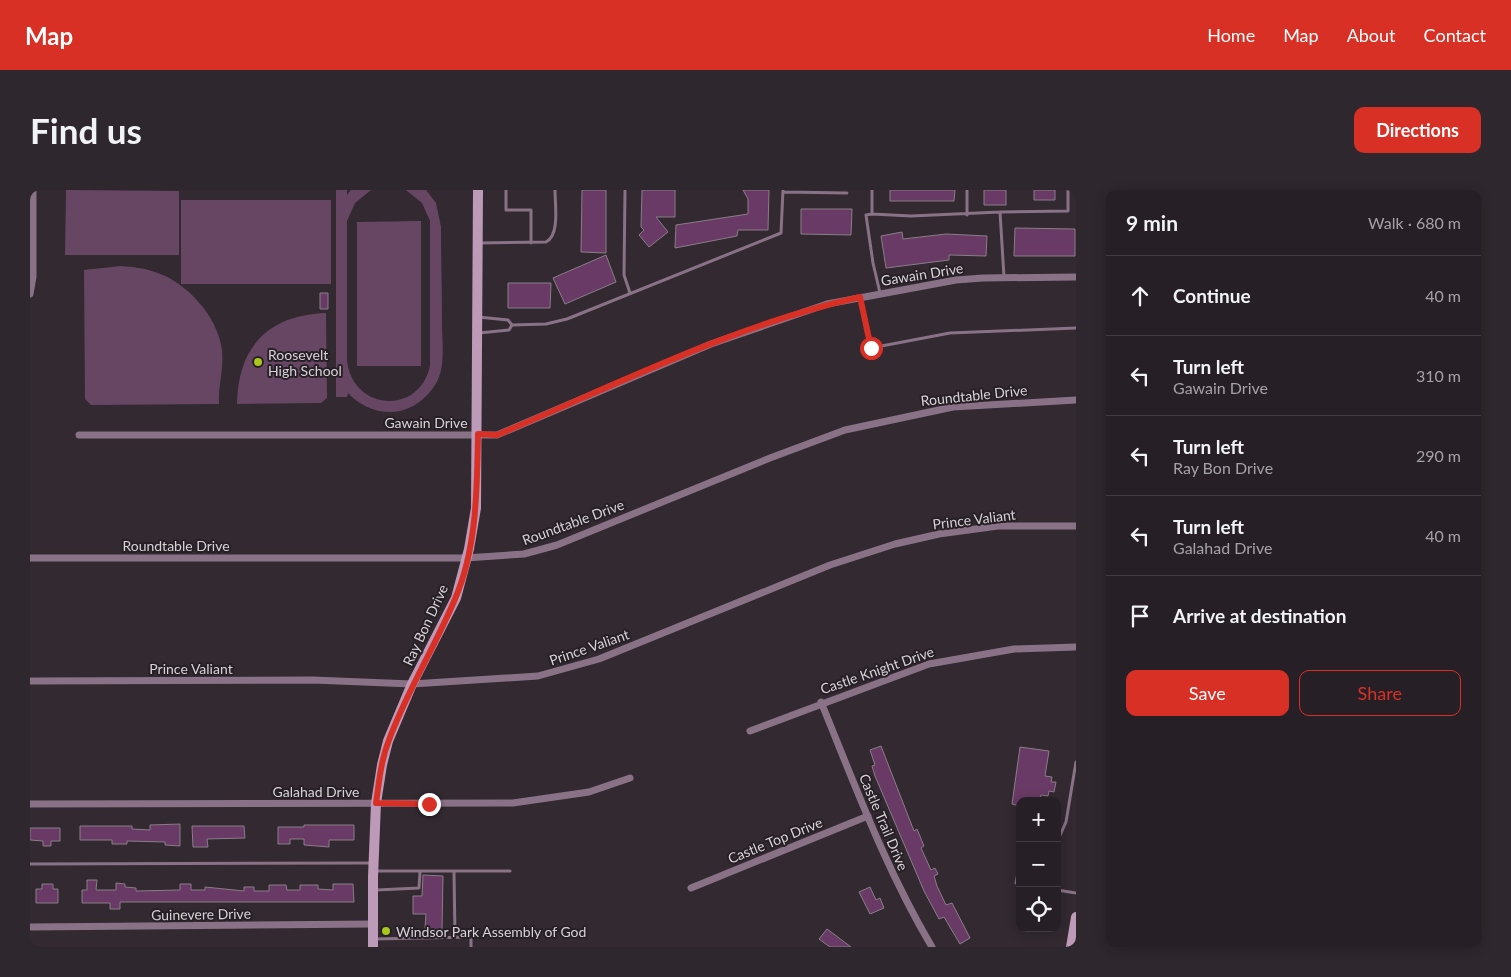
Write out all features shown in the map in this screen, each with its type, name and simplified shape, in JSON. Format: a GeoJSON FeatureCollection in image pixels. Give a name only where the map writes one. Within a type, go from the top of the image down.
{"type":"FeatureCollection","features":[{"type":"Feature","properties":{"kind":"street"},"geometry":{"type":"LineString","coordinates":[[30,294],[33,277],[33,190]]}},
{"type":"Feature","properties":{"kind":"street","name":"Ray Bon Drive"},"geometry":{"type":"LineString","coordinates":[[373,943],[373,867],[376,803],[388,741],[412,684],[456,598],[476,508],[478,434],[478,190]]}},
{"type":"Feature","properties":{"kind":"street","name":"Gawain Drive"},"geometry":{"type":"LineString","coordinates":[[79,435],[497,435],[732,336],[827,304],[956,280],[1004,277],[1076,277]]}},
{"type":"Feature","properties":{"kind":"street","name":"Roundtable Drive"},"geometry":{"type":"LineString","coordinates":[[30,558],[466,558],[508,556],[540,551],[845,430],[953,407],[1076,400]]}},
{"type":"Feature","properties":{"kind":"street","name":"Prince Valiant"},"geometry":{"type":"LineString","coordinates":[[30,681],[313,680],[412,684],[521,678],[574,668],[830,565],[895,544],[939,534],[998,526],[1076,526]]}},
{"type":"Feature","properties":{"kind":"street","name":"Castle Knight Drive"},"geometry":{"type":"LineString","coordinates":[[750,731],[821,702],[929,664],[1014,649],[1076,647]]}},
{"type":"Feature","properties":{"kind":"street","name":"Castle Trail Drive"},"geometry":{"type":"LineString","coordinates":[[821,702],[868,816],[911,912],[932,947]]}},
{"type":"Feature","properties":{"kind":"street","name":"Galahad Drive"},"geometry":{"type":"LineString","coordinates":[[30,804],[535,802],[589,792],[630,778]]}},
{"type":"Feature","properties":{"kind":"street","name":"Castle Top Drive"},"geometry":{"type":"LineString","coordinates":[[692,888],[868,816]]}},
{"type":"Feature","properties":{"kind":"street"},"geometry":{"type":"LineString","coordinates":[[1071,947],[1076,917]]}},
{"type":"Feature","properties":{"kind":"street","name":"Guinevere Drive"},"geometry":{"type":"LineString","coordinates":[[30,927],[373,924]]}},
{"type":"Feature","properties":{"kind":"lane"},"geometry":{"type":"LineString","coordinates":[[506,190],[506,210],[531,210],[531,243]]}},
{"type":"Feature","properties":{"kind":"lane"},"geometry":{"type":"LineString","coordinates":[[478,243],[531,243],[551,240],[554,232],[555,190]]}},
{"type":"Feature","properties":{"kind":"lane"},"geometry":{"type":"LineString","coordinates":[[625,190],[624,275],[630,292]]}},
{"type":"Feature","properties":{"kind":"lane"},"geometry":{"type":"LineString","coordinates":[[872,190],[872,214]]}},
{"type":"Feature","properties":{"kind":"lane"},"geometry":{"type":"LineString","coordinates":[[967,190],[967,215]]}},
{"type":"Feature","properties":{"kind":"lane"},"geometry":{"type":"LineString","coordinates":[[880,293],[873,263],[866,215],[967,215],[1000,212],[1068,211],[1068,190]]}},
{"type":"Feature","properties":{"kind":"lane"},"geometry":{"type":"LineString","coordinates":[[512,325],[546,324],[566,319],[781,233],[782,191],[847,193]]}},
{"type":"Feature","properties":{"kind":"lane"},"geometry":{"type":"LineString","coordinates":[[1000,212],[1004,277]]}},
{"type":"Feature","properties":{"kind":"lane"},"geometry":{"type":"LineString","coordinates":[[860,297],[871,348],[950,334],[1076,328]]}},
{"type":"Feature","properties":{"kind":"lane"},"geometry":{"type":"LineString","coordinates":[[478,317],[508,320],[512,325]]}},
{"type":"Feature","properties":{"kind":"lane"},"geometry":{"type":"LineString","coordinates":[[478,334],[509,330],[512,325]]}},
{"type":"Feature","properties":{"kind":"lane"},"geometry":{"type":"LineString","coordinates":[[1061,830],[1066,822],[1076,762]]}},
{"type":"Feature","properties":{"kind":"lane"},"geometry":{"type":"LineString","coordinates":[[30,864],[373,867],[420,872],[510,871]]}},
{"type":"Feature","properties":{"kind":"lane"},"geometry":{"type":"LineString","coordinates":[[373,890],[419,888],[420,872]]}},
{"type":"Feature","properties":{"kind":"lane"},"geometry":{"type":"LineString","coordinates":[[454,872],[455,937]]}},
{"type":"Feature","properties":{"kind":"lane"},"geometry":{"type":"LineString","coordinates":[[1061,891],[1076,893]]}},
{"type":"Feature","properties":{"kind":"lane"},"geometry":{"type":"LineString","coordinates":[[373,943],[471,937],[471,947]]}},
{"type":"Feature","properties":{"kind":"shaded area"},"geometry":{"type":"Polygon","coordinates":[[[66,190],[179,191],[179,255],[65,255],[66,190]]]}},
{"type":"Feature","properties":{"kind":"shaded area"},"geometry":{"type":"Polygon","coordinates":[[[336,190],[347,190],[347,195],[351,190],[371,190],[355,203],[347,221],[347,360],[352,377],[361,389],[373,397],[386,401],[400,400],[413,393],[423,382],[430,366],[430,221],[422,203],[406,190],[426,190],[436,203],[441,227],[443,351],[441,371],[436,383],[423,399],[400,411],[385,412],[371,409],[348,393],[347,397],[336,397],[336,190]]]}},
{"type":"Feature","properties":{"kind":"shaded area"},"geometry":{"type":"Polygon","coordinates":[[[181,200],[331,200],[331,284],[181,284],[181,200]]]}},
{"type":"Feature","properties":{"kind":"shaded area"},"geometry":{"type":"Polygon","coordinates":[[[421,221],[421,366],[357,366],[357,222],[421,221]]]}},
{"type":"Feature","properties":{"kind":"shaded area"},"geometry":{"type":"Polygon","coordinates":[[[121,266],[147,270],[167,277],[189,292],[207,313],[214,325],[222,350],[219,404],[91,405],[85,399],[84,270],[121,266]]]}},
{"type":"Feature","properties":{"kind":"shaded area"},"geometry":{"type":"Polygon","coordinates":[[[326,313],[327,398],[321,403],[237,404],[243,366],[250,351],[260,338],[288,320],[306,315],[326,313]]]}},
{"type":"Feature","properties":{"kind":"building"},"geometry":{"type":"Polygon","coordinates":[[[582,190],[606,190],[606,253],[581,252],[582,190]]]}},
{"type":"Feature","properties":{"kind":"building"},"geometry":{"type":"Polygon","coordinates":[[[642,190],[675,190],[675,217],[656,217],[668,232],[649,247],[639,235],[644,230],[641,227],[642,190]]]}},
{"type":"Feature","properties":{"kind":"building"},"geometry":{"type":"Polygon","coordinates":[[[743,190],[769,190],[768,230],[738,230],[737,236],[675,248],[676,225],[748,214],[748,199],[743,190]]]}},
{"type":"Feature","properties":{"kind":"building"},"geometry":{"type":"Polygon","coordinates":[[[890,190],[955,190],[954,201],[890,201],[890,190]]]}},
{"type":"Feature","properties":{"kind":"building"},"geometry":{"type":"Polygon","coordinates":[[[984,190],[1006,190],[1006,205],[984,205],[984,190]]]}},
{"type":"Feature","properties":{"kind":"building"},"geometry":{"type":"Polygon","coordinates":[[[1034,190],[1055,190],[1055,200],[1034,200],[1034,190]]]}},
{"type":"Feature","properties":{"kind":"building"},"geometry":{"type":"Polygon","coordinates":[[[801,209],[852,209],[851,235],[801,234],[801,209]]]}},
{"type":"Feature","properties":{"kind":"building"},"geometry":{"type":"Polygon","coordinates":[[[1015,228],[1075,229],[1075,256],[1014,256],[1015,228]]]}},
{"type":"Feature","properties":{"kind":"building"},"geometry":{"type":"Polygon","coordinates":[[[902,232],[903,239],[946,234],[987,236],[986,256],[949,255],[949,260],[886,268],[881,236],[902,232]]]}},
{"type":"Feature","properties":{"kind":"building"},"geometry":{"type":"Polygon","coordinates":[[[606,255],[616,282],[565,304],[553,278],[606,255]]]}},
{"type":"Feature","properties":{"kind":"building"},"geometry":{"type":"Polygon","coordinates":[[[508,283],[551,283],[550,308],[508,308],[508,283]]]}},
{"type":"Feature","properties":{"kind":"building"},"geometry":{"type":"Polygon","coordinates":[[[320,293],[328,293],[328,309],[320,309],[320,293]]]}},
{"type":"Feature","properties":{"kind":"building"},"geometry":{"type":"Polygon","coordinates":[[[881,746],[914,831],[917,829],[924,846],[921,848],[931,870],[935,868],[938,874],[934,876],[937,886],[946,905],[952,903],[970,938],[960,944],[944,917],[939,919],[924,891],[875,776],[872,766],[875,765],[870,750],[881,746]]]}},
{"type":"Feature","properties":{"kind":"building"},"geometry":{"type":"Polygon","coordinates":[[[1020,747],[1049,751],[1045,776],[1052,777],[1051,782],[1056,782],[1054,792],[1049,791],[1048,796],[1041,795],[1041,797],[1016,797],[1016,805],[1012,804],[1020,747]]]}},
{"type":"Feature","properties":{"kind":"building"},"geometry":{"type":"Polygon","coordinates":[[[180,824],[180,846],[165,845],[165,842],[127,841],[127,844],[112,844],[112,840],[80,840],[80,826],[132,826],[132,829],[150,830],[150,825],[180,824]]]}},
{"type":"Feature","properties":{"kind":"building"},"geometry":{"type":"Polygon","coordinates":[[[304,825],[354,825],[354,840],[329,840],[329,847],[304,845],[304,839],[290,839],[290,844],[278,844],[278,827],[304,827],[304,825]]]}},
{"type":"Feature","properties":{"kind":"building"},"geometry":{"type":"Polygon","coordinates":[[[192,826],[244,826],[245,838],[207,839],[208,847],[193,847],[192,826]]]}},
{"type":"Feature","properties":{"kind":"building"},"geometry":{"type":"Polygon","coordinates":[[[30,828],[60,828],[60,841],[51,841],[51,846],[43,846],[43,841],[30,840],[30,828]]]}},
{"type":"Feature","properties":{"kind":"building"},"geometry":{"type":"Polygon","coordinates":[[[423,875],[443,876],[442,930],[425,929],[426,914],[413,914],[413,896],[422,896],[423,875]]]}},
{"type":"Feature","properties":{"kind":"building"},"geometry":{"type":"Polygon","coordinates":[[[87,880],[97,880],[96,890],[116,890],[116,883],[125,884],[125,887],[136,888],[136,891],[180,890],[180,884],[191,884],[191,890],[205,890],[205,887],[244,891],[244,887],[254,887],[254,891],[269,891],[269,885],[286,885],[287,890],[300,890],[300,885],[318,885],[318,889],[333,890],[333,884],[353,884],[354,902],[120,902],[120,909],[110,909],[110,903],[82,903],[82,890],[87,890],[87,880]]]}},
{"type":"Feature","properties":{"kind":"building"},"geometry":{"type":"Polygon","coordinates":[[[42,884],[53,884],[53,889],[58,889],[58,903],[36,903],[36,889],[42,889],[42,884]]]}},
{"type":"Feature","properties":{"kind":"building"},"geometry":{"type":"Polygon","coordinates":[[[870,887],[876,900],[880,898],[884,908],[870,914],[859,892],[870,887]]]}},
{"type":"Feature","properties":{"kind":"building"},"geometry":{"type":"Polygon","coordinates":[[[827,929],[851,947],[830,947],[819,939],[827,929]]]}},
{"type":"Feature","properties":{"kind":"place","name":"Roosevelt High School"},"geometry":{"type":"Point","coordinates":[258,362]}},
{"type":"Feature","properties":{"kind":"place","name":"Windsor Park Assembly of God"},"geometry":{"type":"Point","coordinates":[386,931]}},
{"type":"Feature","properties":{"kind":"route"},"geometry":{"type":"LineString","coordinates":[[429,804],[376,803],[388,741],[412,684],[421,670],[456,598],[469,549],[476,508],[478,434],[497,435],[711,344],[827,304],[860,297],[871,348]]}}]}
